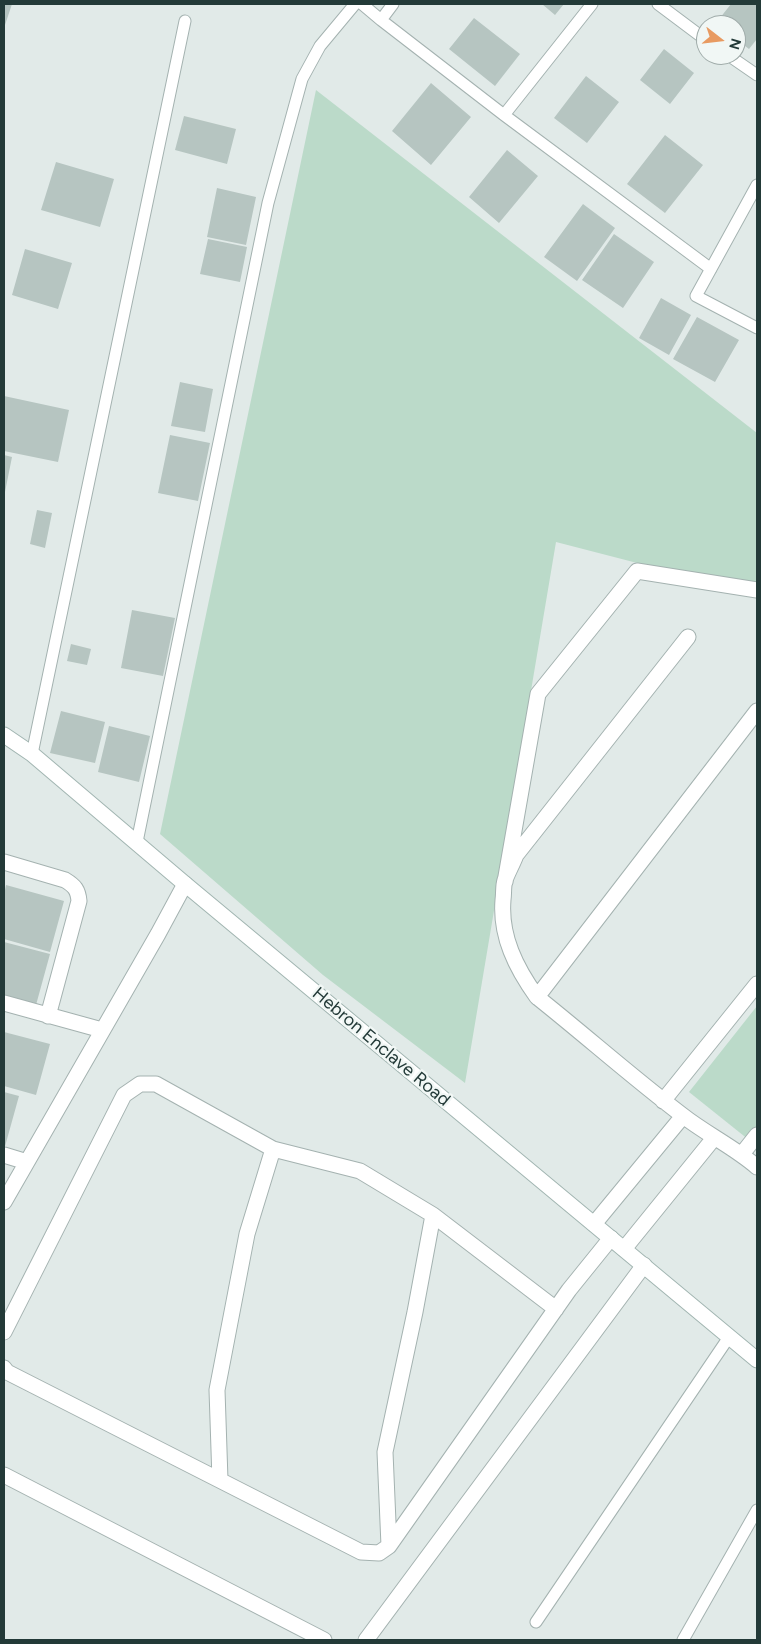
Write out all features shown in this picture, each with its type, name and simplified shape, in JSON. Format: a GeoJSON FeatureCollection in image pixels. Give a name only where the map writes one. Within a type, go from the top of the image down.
{"type":"FeatureCollection","features":[{"type":"Feature","properties":{"kind":"street"},"geometry":{"type":"LineString","coordinates":[[757,590],[637,571],[538,694],[505,882],[502,911],[512,957],[523,978],[537,997],[683,1116],[714,1138],[742,1154],[757,1167]]}},
{"type":"Feature","properties":{"kind":"street"},"geometry":{"type":"LineString","coordinates":[[505,882],[516,855],[688,636]]}},
{"type":"Feature","properties":{"kind":"street"},"geometry":{"type":"LineString","coordinates":[[537,997],[757,711]]}},
{"type":"Feature","properties":{"kind":"street","name":"Hebron Enclave Road"},"geometry":{"type":"LineString","coordinates":[[4,735],[32,754],[138,842],[185,884],[757,1360]]}},
{"type":"Feature","properties":{"kind":"street"},"geometry":{"type":"LineString","coordinates":[[4,862],[65,880],[74,886],[78,893],[78,902],[48,1016]]}},
{"type":"Feature","properties":{"kind":"street"},"geometry":{"type":"LineString","coordinates":[[4,1202],[185,884]]}},
{"type":"Feature","properties":{"kind":"street"},"geometry":{"type":"LineString","coordinates":[[664,1101],[757,984]]}},
{"type":"Feature","properties":{"kind":"street"},"geometry":{"type":"LineString","coordinates":[[4,1003],[102,1030]]}},
{"type":"Feature","properties":{"kind":"street"},"geometry":{"type":"LineString","coordinates":[[4,1332],[124,1095],[140,1084],[156,1084],[273,1149],[360,1171],[433,1215],[556,1309]]}},
{"type":"Feature","properties":{"kind":"street"},"geometry":{"type":"LineString","coordinates":[[594,1224],[683,1116]]}},
{"type":"Feature","properties":{"kind":"street"},"geometry":{"type":"LineString","coordinates":[[742,1154],[757,1136]]}},
{"type":"Feature","properties":{"kind":"street"},"geometry":{"type":"LineString","coordinates":[[624,1249],[714,1138]]}},
{"type":"Feature","properties":{"kind":"street"},"geometry":{"type":"LineString","coordinates":[[220,1480],[217,1390],[247,1234],[273,1149]]}},
{"type":"Feature","properties":{"kind":"street"},"geometry":{"type":"LineString","coordinates":[[4,1155],[27,1162]]}},
{"type":"Feature","properties":{"kind":"street"},"geometry":{"type":"LineString","coordinates":[[389,1546],[385,1452],[415,1312],[433,1215]]}},
{"type":"Feature","properties":{"kind":"street"},"geometry":{"type":"LineString","coordinates":[[4,1368],[7,1372],[361,1552],[379,1553],[389,1546],[556,1309],[611,1238]]}},
{"type":"Feature","properties":{"kind":"street"},"geometry":{"type":"LineString","coordinates":[[366,1640],[644,1265]]}},
{"type":"Feature","properties":{"kind":"street"},"geometry":{"type":"LineString","coordinates":[[4,1475],[324,1640]]}},
{"type":"Feature","properties":{"kind":"lane"},"geometry":{"type":"LineString","coordinates":[[138,842],[268,203],[302,79],[320,46],[355,4]]}},
{"type":"Feature","properties":{"kind":"lane"},"geometry":{"type":"LineString","coordinates":[[362,4],[504,115],[712,269]]}},
{"type":"Feature","properties":{"kind":"lane"},"geometry":{"type":"LineString","coordinates":[[381,20],[393,4]]}},
{"type":"Feature","properties":{"kind":"lane"},"geometry":{"type":"LineString","coordinates":[[504,115],[592,4]]}},
{"type":"Feature","properties":{"kind":"lane"},"geometry":{"type":"LineString","coordinates":[[658,4],[696,32]]}},
{"type":"Feature","properties":{"kind":"lane"},"geometry":{"type":"LineString","coordinates":[[32,754],[185,21]]}},
{"type":"Feature","properties":{"kind":"lane"},"geometry":{"type":"LineString","coordinates":[[742,65],[757,75]]}},
{"type":"Feature","properties":{"kind":"lane"},"geometry":{"type":"LineString","coordinates":[[757,185],[696,296],[757,328]]}},
{"type":"Feature","properties":{"kind":"lane"},"geometry":{"type":"LineString","coordinates":[[536,1622],[729,1337]]}},
{"type":"Feature","properties":{"kind":"lane"},"geometry":{"type":"LineString","coordinates":[[683,1640],[757,1510]]}},
{"type":"Feature","properties":{"kind":"green space"},"geometry":{"type":"Polygon","coordinates":[[[316,90],[757,433],[757,594],[556,542],[465,1083],[323,975],[160,834],[316,90]]]}},
{"type":"Feature","properties":{"kind":"green space"},"geometry":{"type":"Polygon","coordinates":[[[757,1006],[757,1130],[749,1140],[689,1092],[757,1006]]]}},
{"type":"Feature","properties":{"kind":"building"},"geometry":{"type":"Polygon","coordinates":[[[4,4],[12,4],[4,28],[4,4]]]}},
{"type":"Feature","properties":{"kind":"building"},"geometry":{"type":"Polygon","coordinates":[[[542,4],[564,4],[555,15],[542,4]]]}},
{"type":"Feature","properties":{"kind":"building"},"geometry":{"type":"Polygon","coordinates":[[[731,4],[757,4],[757,39],[749,49],[746,47],[746,15],[722,15],[731,4]]]}},
{"type":"Feature","properties":{"kind":"building"},"geometry":{"type":"Polygon","coordinates":[[[474,18],[520,54],[495,86],[449,49],[474,18]]]}},
{"type":"Feature","properties":{"kind":"building"},"geometry":{"type":"Polygon","coordinates":[[[664,49],[694,73],[670,104],[640,80],[664,49]]]}},
{"type":"Feature","properties":{"kind":"building"},"geometry":{"type":"Polygon","coordinates":[[[586,76],[619,102],[587,143],[554,118],[586,76]]]}},
{"type":"Feature","properties":{"kind":"building"},"geometry":{"type":"Polygon","coordinates":[[[431,83],[471,117],[431,165],[392,131],[431,83]]]}},
{"type":"Feature","properties":{"kind":"building"},"geometry":{"type":"Polygon","coordinates":[[[184,116],[236,129],[227,164],[175,150],[184,116]]]}},
{"type":"Feature","properties":{"kind":"building"},"geometry":{"type":"Polygon","coordinates":[[[665,135],[703,165],[665,213],[627,184],[665,135]]]}},
{"type":"Feature","properties":{"kind":"building"},"geometry":{"type":"Polygon","coordinates":[[[507,150],[538,176],[499,223],[469,197],[507,150]]]}},
{"type":"Feature","properties":{"kind":"building"},"geometry":{"type":"Polygon","coordinates":[[[56,162],[114,179],[100,227],[41,210],[56,162]]]}},
{"type":"Feature","properties":{"kind":"building"},"geometry":{"type":"Polygon","coordinates":[[[217,188],[256,197],[246,245],[207,237],[217,188]]]}},
{"type":"Feature","properties":{"kind":"building"},"geometry":{"type":"Polygon","coordinates":[[[583,204],[615,228],[577,281],[544,257],[583,204]]]}},
{"type":"Feature","properties":{"kind":"building"},"geometry":{"type":"Polygon","coordinates":[[[614,234],[654,262],[623,308],[582,280],[614,234]]]}},
{"type":"Feature","properties":{"kind":"building"},"geometry":{"type":"Polygon","coordinates":[[[208,239],[247,247],[240,282],[200,274],[208,239]]]}},
{"type":"Feature","properties":{"kind":"building"},"geometry":{"type":"Polygon","coordinates":[[[25,249],[72,263],[58,309],[12,295],[25,249]]]}},
{"type":"Feature","properties":{"kind":"building"},"geometry":{"type":"Polygon","coordinates":[[[661,298],[691,315],[669,355],[639,338],[661,298]]]}},
{"type":"Feature","properties":{"kind":"building"},"geometry":{"type":"Polygon","coordinates":[[[697,317],[739,340],[715,382],[673,359],[697,317]]]}},
{"type":"Feature","properties":{"kind":"building"},"geometry":{"type":"Polygon","coordinates":[[[180,382],[213,389],[205,432],[171,426],[180,382]]]}},
{"type":"Feature","properties":{"kind":"building"},"geometry":{"type":"Polygon","coordinates":[[[4,396],[69,410],[58,462],[4,451],[4,396]]]}},
{"type":"Feature","properties":{"kind":"building"},"geometry":{"type":"Polygon","coordinates":[[[170,435],[210,443],[198,501],[158,493],[170,435]]]}},
{"type":"Feature","properties":{"kind":"building"},"geometry":{"type":"Polygon","coordinates":[[[4,455],[12,457],[5,492],[4,492],[4,455]]]}},
{"type":"Feature","properties":{"kind":"building"},"geometry":{"type":"Polygon","coordinates":[[[37,510],[52,513],[45,548],[30,544],[37,510]]]}},
{"type":"Feature","properties":{"kind":"building"},"geometry":{"type":"Polygon","coordinates":[[[132,610],[175,618],[163,676],[121,668],[132,610]]]}},
{"type":"Feature","properties":{"kind":"building"},"geometry":{"type":"Polygon","coordinates":[[[71,644],[91,649],[87,665],[67,661],[71,644]]]}},
{"type":"Feature","properties":{"kind":"building"},"geometry":{"type":"Polygon","coordinates":[[[61,711],[105,722],[95,763],[50,753],[61,711]]]}},
{"type":"Feature","properties":{"kind":"building"},"geometry":{"type":"Polygon","coordinates":[[[109,726],[150,736],[139,782],[98,772],[109,726]]]}},
{"type":"Feature","properties":{"kind":"building"},"geometry":{"type":"Polygon","coordinates":[[[6,885],[64,901],[50,952],[4,939],[4,895],[6,885]]]}},
{"type":"Feature","properties":{"kind":"building"},"geometry":{"type":"Polygon","coordinates":[[[4,942],[50,954],[36,1005],[4,996],[4,942]]]}},
{"type":"Feature","properties":{"kind":"building"},"geometry":{"type":"Polygon","coordinates":[[[4,1032],[50,1044],[36,1095],[4,1086],[4,1032]]]}},
{"type":"Feature","properties":{"kind":"building"},"geometry":{"type":"Polygon","coordinates":[[[4,1092],[19,1096],[4,1150],[4,1092]]]}}]}
